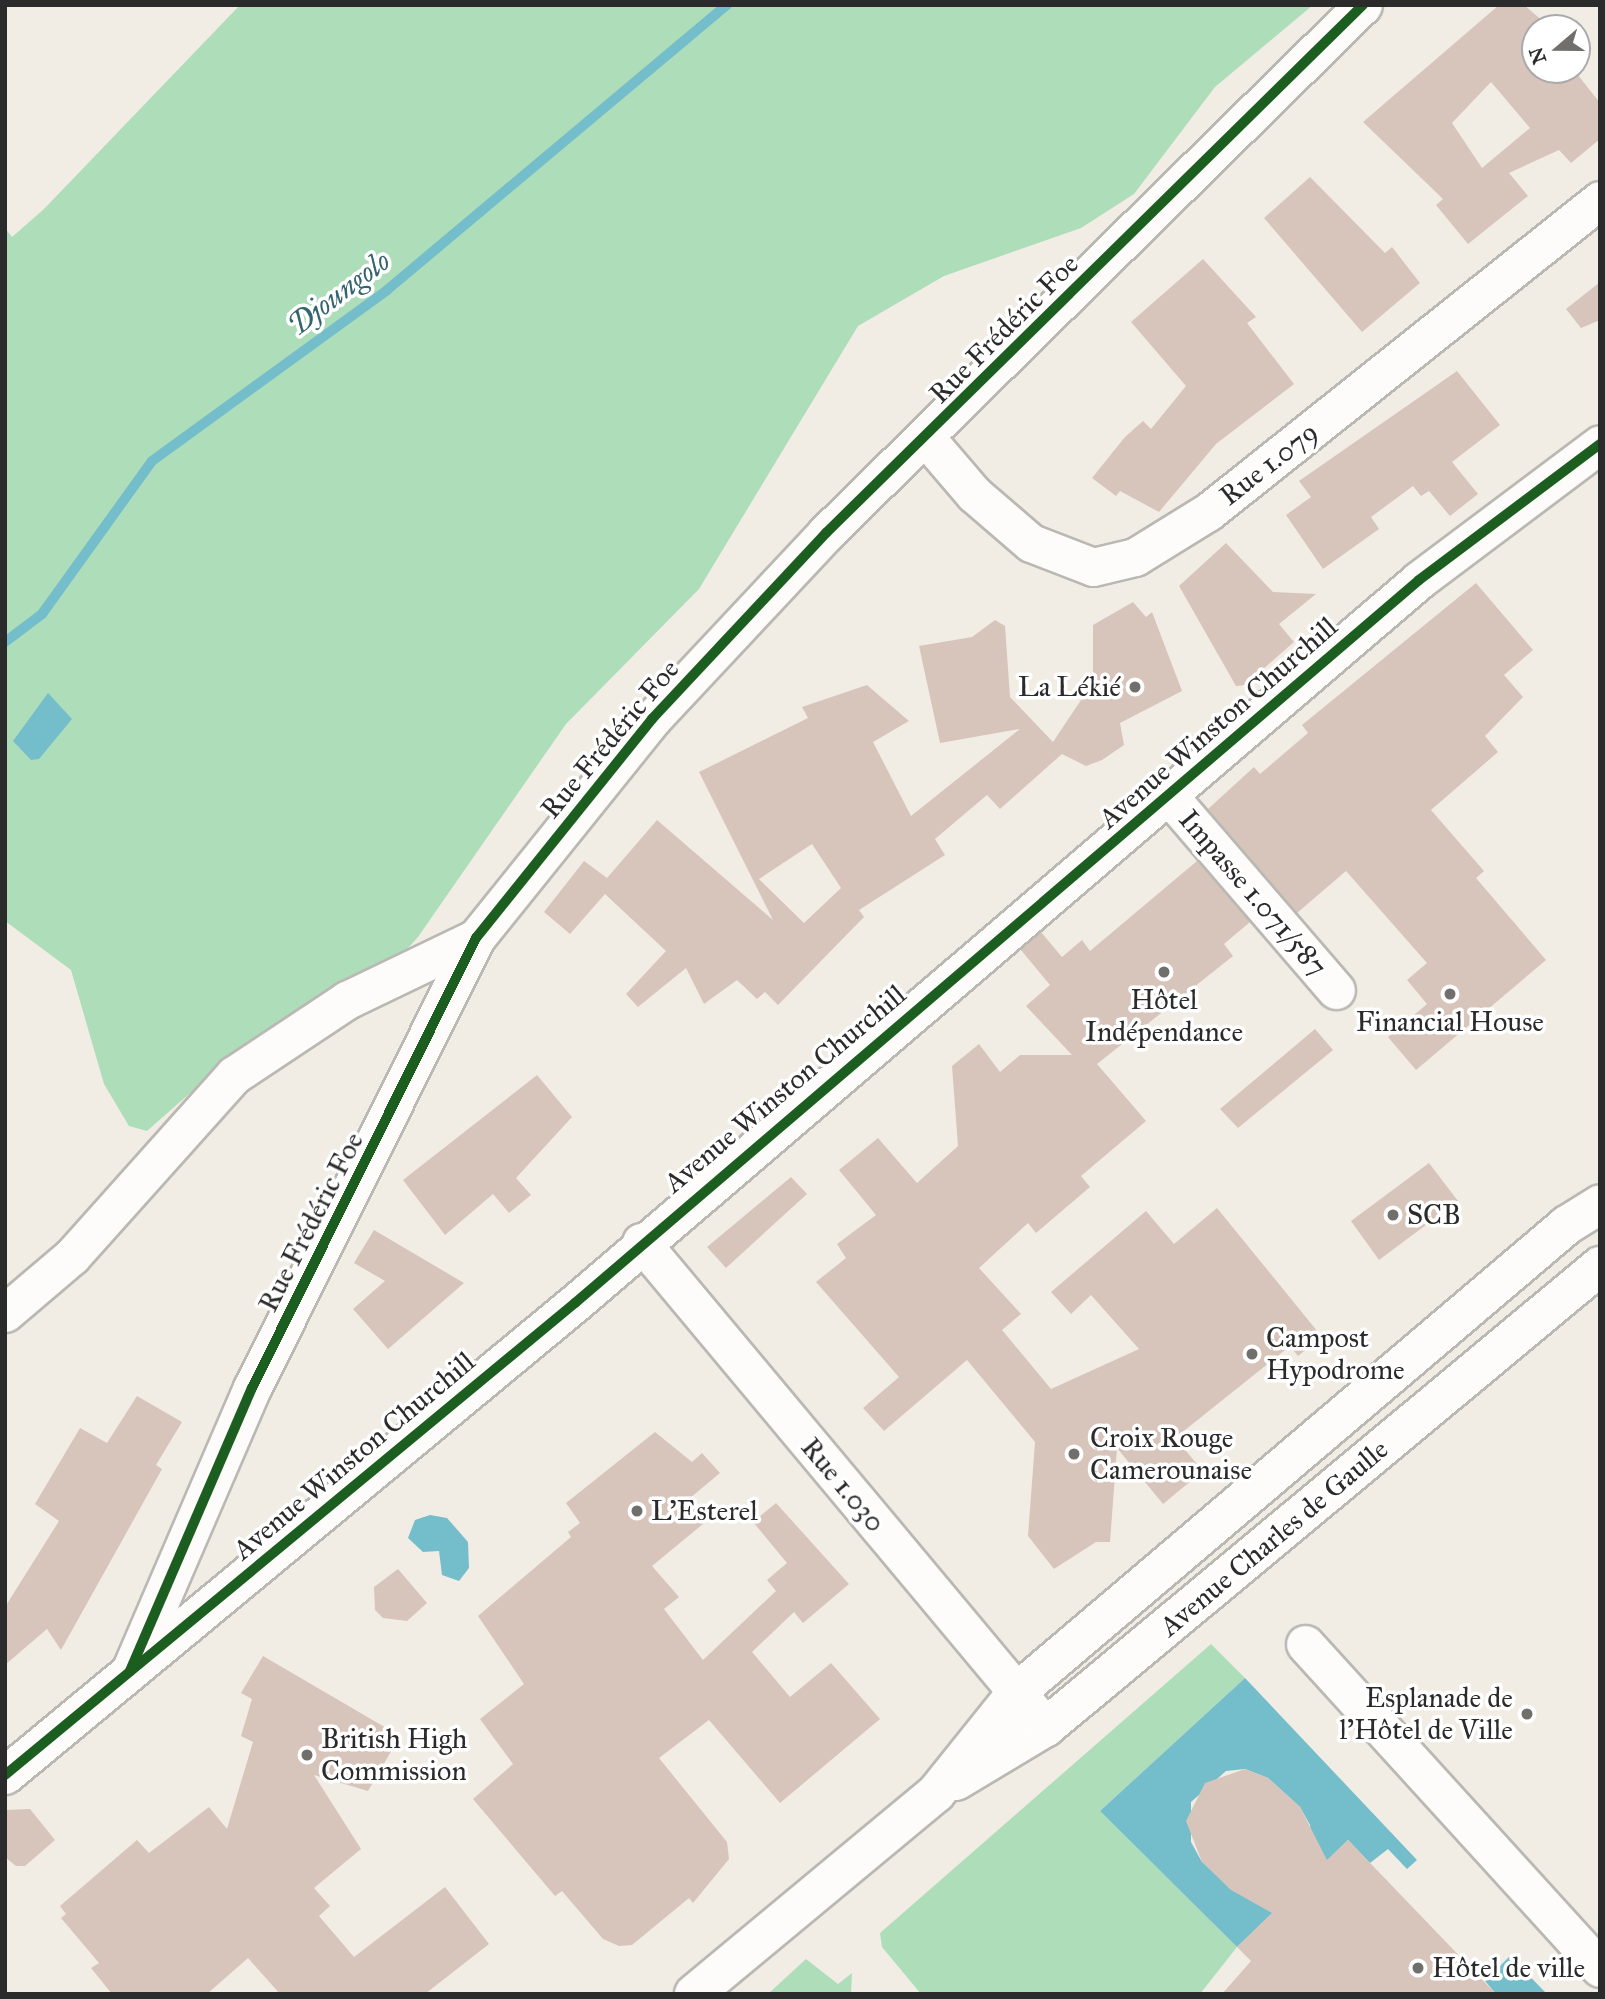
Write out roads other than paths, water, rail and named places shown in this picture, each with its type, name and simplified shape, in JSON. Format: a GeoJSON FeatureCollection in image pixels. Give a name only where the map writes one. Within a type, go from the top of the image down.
{"type":"FeatureCollection","features":[{"type":"Feature","properties":{"kind":"main road","name":"Avenue Charles de Gaulle"},"geometry":{"type":"LineString","coordinates":[[936,1793],[1016,1693],[1567,1225],[1600,1204]]}},
{"type":"Feature","properties":{"kind":"main road","name":"Avenue Charles de Gaulle"},"geometry":{"type":"LineString","coordinates":[[698,1992],[936,1793],[1046,1727],[1600,1266]]}},
{"type":"Feature","properties":{"kind":"street","name":"Rue Frédéric Foe"},"geometry":{"type":"LineString","coordinates":[[130,1671],[252,1388],[476,938],[652,719],[926,438],[1363,5]]}},
{"type":"Feature","properties":{"kind":"street","name":"Rue 1.079"},"geometry":{"type":"LineString","coordinates":[[926,438],[974,494],[1031,543],[1093,567],[1135,557],[1208,512],[1600,200]]}},
{"type":"Feature","properties":{"kind":"street","name":"Avenue Winston Churchill"},"geometry":{"type":"LineString","coordinates":[[5,1775],[1169,796],[1419,580],[1600,444]]}},
{"type":"Feature","properties":{"kind":"street","name":"Impasse 1.071/587"},"geometry":{"type":"LineString","coordinates":[[1169,796],[1336,990]]}},
{"type":"Feature","properties":{"kind":"street"},"geometry":{"type":"LineString","coordinates":[[5,1313],[72,1256],[234,1075],[347,1000],[476,938]]}},
{"type":"Feature","properties":{"kind":"street","name":"Rue 1.030"},"geometry":{"type":"LineString","coordinates":[[641,1242],[1046,1727]]}},
{"type":"Feature","properties":{"kind":"street"},"geometry":{"type":"LineString","coordinates":[[1305,1644],[1600,1968]]}},
{"type":"Feature","properties":{"kind":"water"},"geometry":{"type":"Polygon","coordinates":[[[48,693],[72,719],[39,759],[31,760],[13,741],[48,693]]]}},
{"type":"Feature","properties":{"kind":"water"},"geometry":{"type":"Polygon","coordinates":[[[430,1515],[447,1518],[468,1542],[469,1568],[459,1581],[442,1575],[439,1551],[423,1552],[408,1538],[415,1520],[430,1515]]]}},
{"type":"Feature","properties":{"kind":"water"},"geometry":{"type":"Polygon","coordinates":[[[1245,1678],[1417,1860],[1407,1869],[1388,1849],[1370,1863],[1348,1840],[1313,1874],[1310,1825],[1300,1807],[1268,1778],[1245,1769],[1226,1771],[1191,1802],[1191,1842],[1202,1862],[1281,1905],[1237,1947],[1100,1811],[1245,1678]]]}},
{"type":"Feature","properties":{"kind":"water"},"geometry":{"type":"Polygon","coordinates":[[[1510,1956],[1547,1994],[1496,1994],[1485,1981],[1510,1956]]]}},
{"type":"Feature","properties":{"kind":"waterway","name":"Djoungolo"},"geometry":{"type":"LineString","coordinates":[[5,642],[42,614],[152,461],[387,290],[727,5]]}},
{"type":"Feature","properties":{"kind":"place","name":"La Lékié"},"geometry":{"type":"Point","coordinates":[1135,687]}},
{"type":"Feature","properties":{"kind":"place","name":"Hôtel Indépendance"},"geometry":{"type":"Point","coordinates":[1164,972]}},
{"type":"Feature","properties":{"kind":"place","name":"Financial House"},"geometry":{"type":"Point","coordinates":[1450,994]}},
{"type":"Feature","properties":{"kind":"place","name":"SCB"},"geometry":{"type":"Point","coordinates":[1393,1215]}},
{"type":"Feature","properties":{"kind":"place","name":"Campost Hypodrome"},"geometry":{"type":"Point","coordinates":[1252,1354]}},
{"type":"Feature","properties":{"kind":"place","name":"Croix Rouge Camerounaise"},"geometry":{"type":"Point","coordinates":[1074,1454]}},
{"type":"Feature","properties":{"kind":"place","name":"L'Esterel"},"geometry":{"type":"Point","coordinates":[637,1511]}},
{"type":"Feature","properties":{"kind":"place","name":"Esplanade de l'Hôtel de Ville"},"geometry":{"type":"Point","coordinates":[1527,1714]}},
{"type":"Feature","properties":{"kind":"place","name":"British High Commission"},"geometry":{"type":"Point","coordinates":[307,1755]}},
{"type":"Feature","properties":{"kind":"place","name":"Hôtel de ville"},"geometry":{"type":"Point","coordinates":[1418,1968]}}]}
